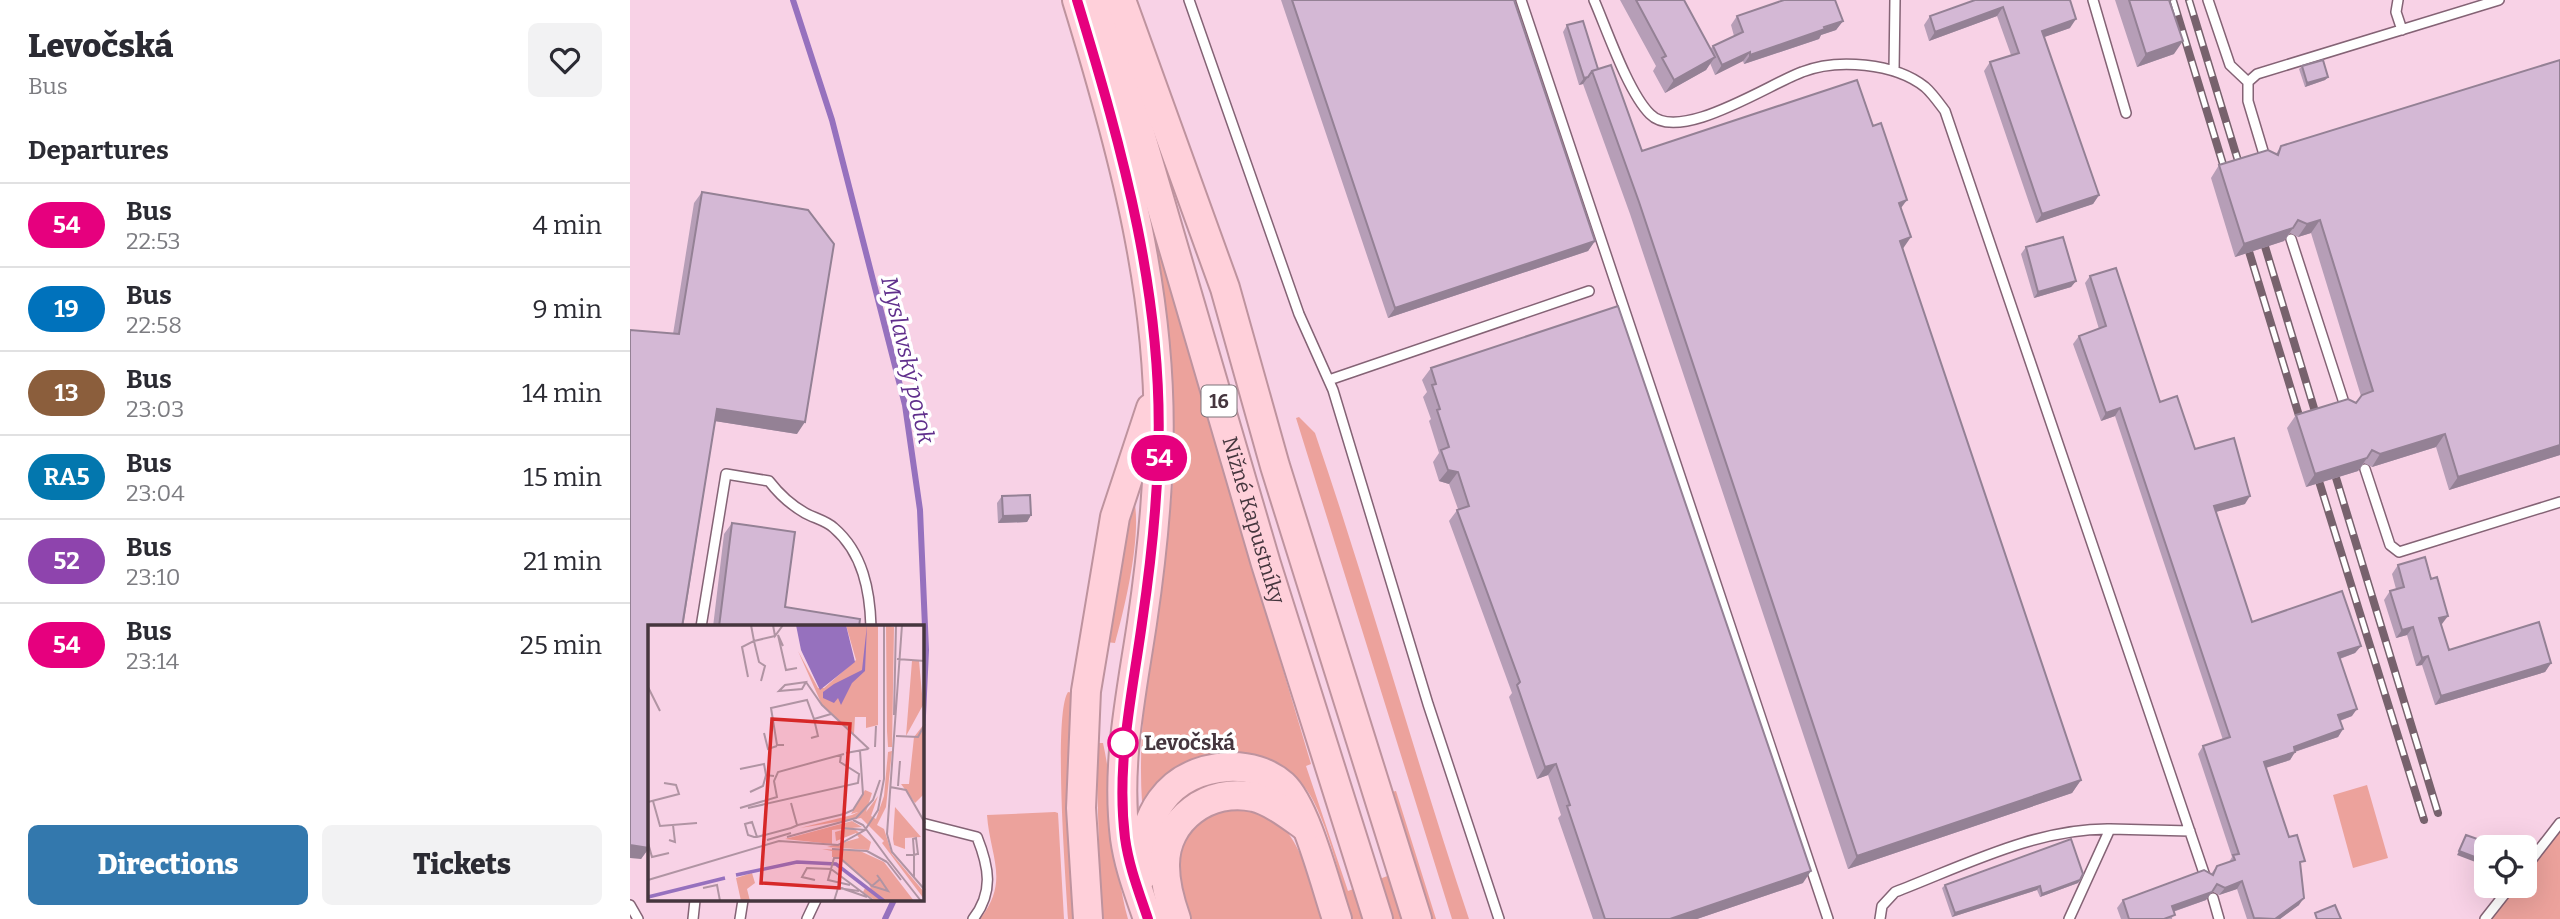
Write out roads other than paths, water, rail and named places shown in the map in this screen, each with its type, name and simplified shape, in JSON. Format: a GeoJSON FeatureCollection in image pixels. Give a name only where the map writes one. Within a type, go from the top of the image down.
{"type":"FeatureCollection","features":[{"type":"Feature","properties":{"kind":"highway"},"geometry":{"type":"LineString","coordinates":[[1077,0],[1139,230],[1156,336],[1159,386],[1155,518],[1122,755],[1126,840],[1132,873],[1147,914]]}},
{"type":"Feature","properties":{"kind":"highway","name":"Nižné Kapustníky"},"geometry":{"type":"LineString","coordinates":[[1101,0],[1269,577],[1378,919]]}},
{"type":"Feature","properties":{"kind":"highway"},"geometry":{"type":"LineString","coordinates":[[1121,0],[1224,288],[1279,479],[1416,919]]}},
{"type":"Feature","properties":{"kind":"highway"},"geometry":{"type":"LineString","coordinates":[[1088,919],[1082,747],[1093,643],[1115,517],[1159,386]]}},
{"type":"Feature","properties":{"kind":"highway"},"geometry":{"type":"LineString","coordinates":[[1147,914],[1142,848],[1153,814],[1166,794],[1185,779],[1222,767],[1247,767],[1262,772],[1284,786],[1295,799],[1337,919]]}},
{"type":"Feature","properties":{"kind":"highway"},"geometry":{"type":"LineString","coordinates":[[1176,919],[1167,884],[1166,851],[1176,827],[1192,810],[1214,798],[1247,796],[1275,806],[1306,827]]}},
{"type":"Feature","properties":{"kind":"lane"},"geometry":{"type":"LineString","coordinates":[[1189,0],[1299,314],[1329,380],[1437,730],[1499,919]]}},
{"type":"Feature","properties":{"kind":"lane"},"geometry":{"type":"LineString","coordinates":[[1521,0],[1828,919]]}},
{"type":"Feature","properties":{"kind":"lane"},"geometry":{"type":"LineString","coordinates":[[1594,0],[1636,93],[1650,115],[1665,124],[1712,114],[1805,71],[1835,66],[1894,71],[1926,87],[1945,111],[2206,876]]}},
{"type":"Feature","properties":{"kind":"lane"},"geometry":{"type":"LineString","coordinates":[[1894,71],[1895,0]]}},
{"type":"Feature","properties":{"kind":"lane"},"geometry":{"type":"LineString","coordinates":[[2093,0],[2126,113]]}},
{"type":"Feature","properties":{"kind":"lane"},"geometry":{"type":"LineString","coordinates":[[2208,0],[2230,65],[2248,82],[2248,101],[2266,161]]}},
{"type":"Feature","properties":{"kind":"lane"},"geometry":{"type":"LineString","coordinates":[[2398,0],[2396,12],[2402,30]]}},
{"type":"Feature","properties":{"kind":"lane"},"geometry":{"type":"LineString","coordinates":[[2248,82],[2257,74],[2498,0]]}},
{"type":"Feature","properties":{"kind":"lane"},"geometry":{"type":"LineString","coordinates":[[2291,239],[2346,409]]}},
{"type":"Feature","properties":{"kind":"lane"},"geometry":{"type":"LineString","coordinates":[[1329,380],[1589,291]]}},
{"type":"Feature","properties":{"kind":"lane"},"geometry":{"type":"LineString","coordinates":[[2365,469],[2390,545],[2399,552],[2560,502]]}},
{"type":"Feature","properties":{"kind":"lane"},"geometry":{"type":"LineString","coordinates":[[701,625],[726,474],[769,481],[780,495],[802,511],[834,527],[859,559],[870,604],[872,625]]}},
{"type":"Feature","properties":{"kind":"lane"},"geometry":{"type":"LineString","coordinates":[[924,823],[943,826],[976,837],[988,863],[984,906],[974,919]]}},
{"type":"Feature","properties":{"kind":"lane"},"geometry":{"type":"LineString","coordinates":[[2537,853],[2560,823]]}},
{"type":"Feature","properties":{"kind":"lane"},"geometry":{"type":"LineString","coordinates":[[1880,919],[1882,906],[1895,891],[2025,843],[2079,828],[2190,831]]}},
{"type":"Feature","properties":{"kind":"lane"},"geometry":{"type":"LineString","coordinates":[[2069,919],[2110,829]]}},
{"type":"Feature","properties":{"kind":"lane"},"geometry":{"type":"LineString","coordinates":[[2213,898],[2220,919]]}},
{"type":"Feature","properties":{"kind":"lane"},"geometry":{"type":"LineString","coordinates":[[2485,919],[2502,898]]}},
{"type":"Feature","properties":{"kind":"lane"},"geometry":{"type":"LineString","coordinates":[[807,919],[815,902]]}},
{"type":"Feature","properties":{"kind":"lane"},"geometry":{"type":"LineString","coordinates":[[630,905],[638,919]]}},
{"type":"Feature","properties":{"kind":"waterway","name":"Myslavský potok"},"geometry":{"type":"LineString","coordinates":[[793,0],[832,120],[905,405],[920,510],[926,650],[924,694]]}},
{"type":"Feature","properties":{"kind":"waterway","name":"Myslavský potok"},"geometry":{"type":"LineString","coordinates":[[885,919],[893,902]]}},
{"type":"Feature","properties":{"kind":"railway"},"geometry":{"type":"LineString","coordinates":[[2173,0],[2229,184]]}},
{"type":"Feature","properties":{"kind":"railway"},"geometry":{"type":"LineString","coordinates":[[2189,0],[2243,177]]}},
{"type":"Feature","properties":{"kind":"railway"},"geometry":{"type":"LineString","coordinates":[[2260,230],[2320,428]]}},
{"type":"Feature","properties":{"kind":"railway"},"geometry":{"type":"LineString","coordinates":[[2244,235],[2304,432]]}},
{"type":"Feature","properties":{"kind":"railway"},"geometry":{"type":"LineString","coordinates":[[2330,458],[2438,813]]}},
{"type":"Feature","properties":{"kind":"railway"},"geometry":{"type":"LineString","coordinates":[[2314,465],[2424,820]]}},
{"type":"Feature","properties":{"kind":"place","name":"Levočská"},"geometry":{"type":"Point","coordinates":[1123,743]}}]}
